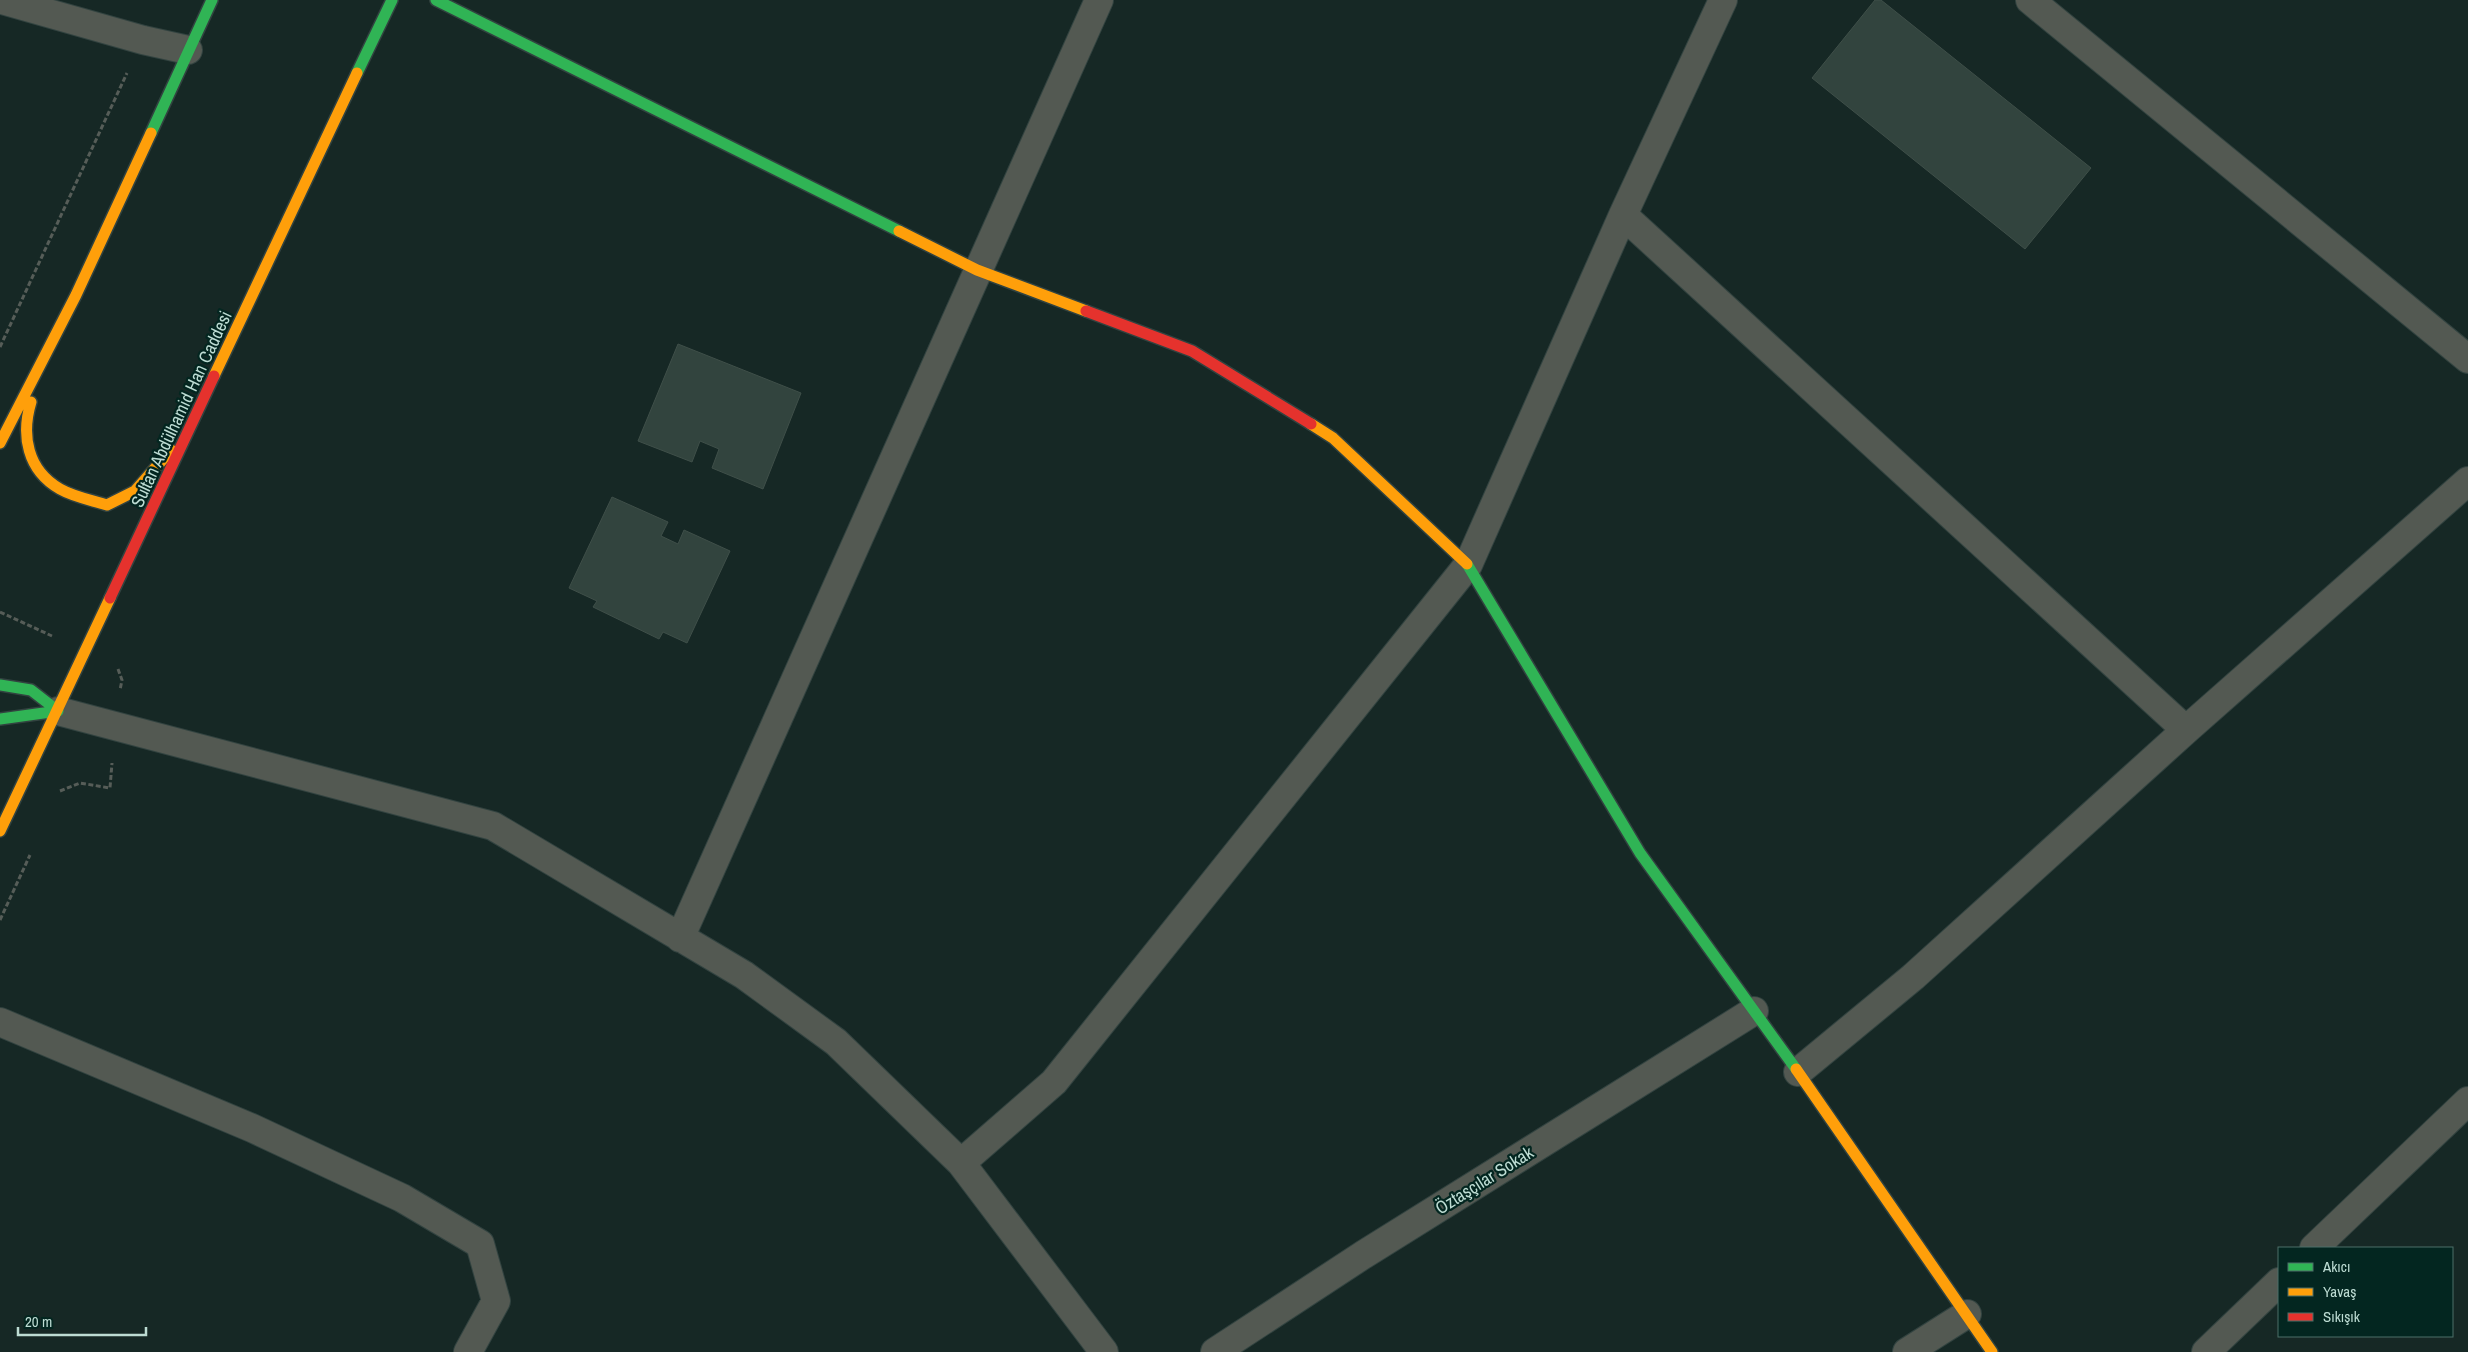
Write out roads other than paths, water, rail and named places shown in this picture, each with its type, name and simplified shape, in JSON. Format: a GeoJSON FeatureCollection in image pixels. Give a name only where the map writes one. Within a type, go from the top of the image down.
{"type":"FeatureCollection","features":[{"type":"Feature","properties":{"kind":"street"},"geometry":{"type":"LineString","coordinates":[[2,0],[142,40],[188,50]]}},
{"type":"Feature","properties":{"kind":"street"},"geometry":{"type":"LineString","coordinates":[[194,422],[135,491],[107,505],[59,489],[35,468],[24,437],[27,412],[76,295],[212,0]]}},
{"type":"Feature","properties":{"kind":"street","name":"Sultan Abdülhamid Han Caddesi"},"geometry":{"type":"LineString","coordinates":[[0,831],[392,0]]}},
{"type":"Feature","properties":{"kind":"street"},"geometry":{"type":"LineString","coordinates":[[436,0],[977,270],[1192,351],[1333,438],[1468,565],[1640,852],[1798,1072],[1992,1352]]}},
{"type":"Feature","properties":{"kind":"street"},"geometry":{"type":"LineString","coordinates":[[680,938],[1099,0]]}},
{"type":"Feature","properties":{"kind":"street"},"geometry":{"type":"LineString","coordinates":[[961,1163],[1054,1082],[1468,565],[1623,215],[1722,0]]}},
{"type":"Feature","properties":{"kind":"street"},"geometry":{"type":"LineString","coordinates":[[2030,0],[2468,359]]}},
{"type":"Feature","properties":{"kind":"street"},"geometry":{"type":"LineString","coordinates":[[1623,215],[2186,730]]}},
{"type":"Feature","properties":{"kind":"street"},"geometry":{"type":"LineString","coordinates":[[0,443],[76,295]]}},
{"type":"Feature","properties":{"kind":"street"},"geometry":{"type":"LineString","coordinates":[[1798,1072],[1913,977],[2186,730],[2468,481]]}},
{"type":"Feature","properties":{"kind":"street"},"geometry":{"type":"LineString","coordinates":[[0,685],[31,690],[58,711]]}},
{"type":"Feature","properties":{"kind":"street"},"geometry":{"type":"LineString","coordinates":[[0,718],[58,711],[493,826],[744,975],[836,1042],[961,1163],[1104,1352]]}},
{"type":"Feature","properties":{"kind":"street","name":"Öztaşçılar Sokak"},"geometry":{"type":"LineString","coordinates":[[1215,1352],[1363,1255],[1754,1010]]}},
{"type":"Feature","properties":{"kind":"street"},"geometry":{"type":"LineString","coordinates":[[0,1022],[252,1128],[402,1198],[480,1244],[496,1301],[468,1352]]}},
{"type":"Feature","properties":{"kind":"street"},"geometry":{"type":"LineString","coordinates":[[2315,1247],[2468,1101]]}},
{"type":"Feature","properties":{"kind":"street"},"geometry":{"type":"LineString","coordinates":[[2206,1352],[2278,1283]]}},
{"type":"Feature","properties":{"kind":"street"},"geometry":{"type":"LineString","coordinates":[[1907,1352],[1967,1314]]}}]}
